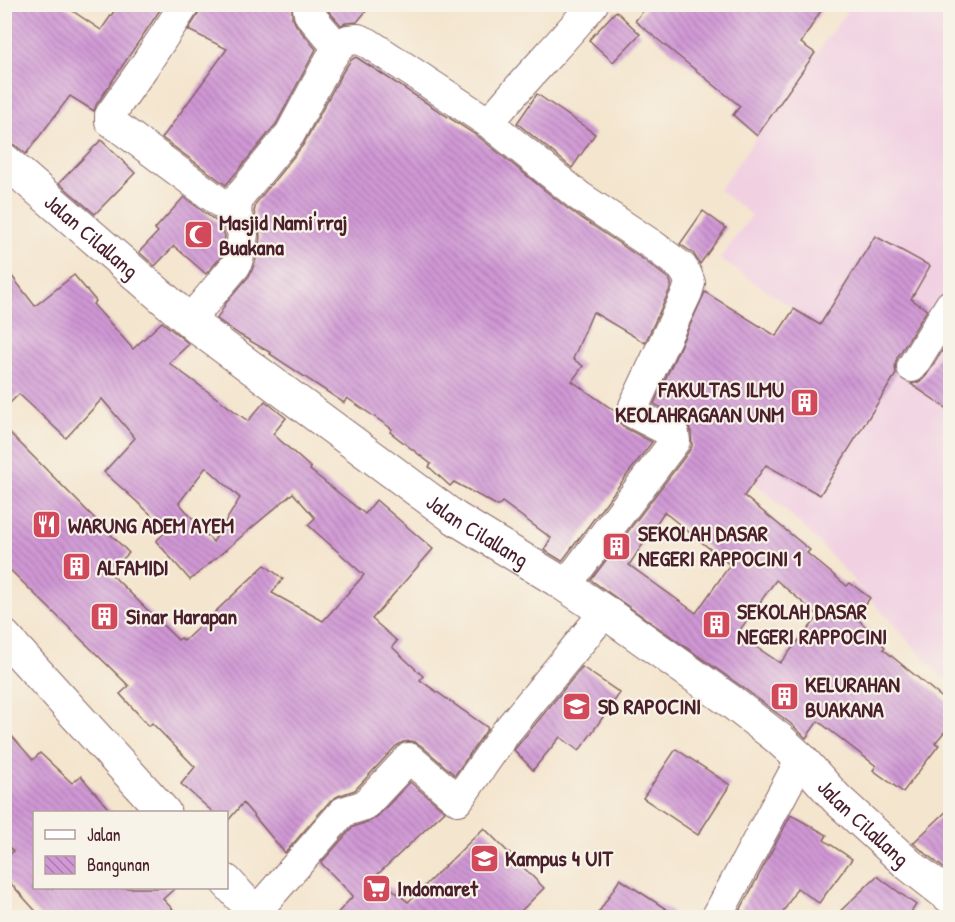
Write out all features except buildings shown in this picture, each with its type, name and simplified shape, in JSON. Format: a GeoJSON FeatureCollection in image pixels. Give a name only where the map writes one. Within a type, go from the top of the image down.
{"type":"FeatureCollection","features":[{"type":"Feature","properties":{"kind":"street"},"geometry":{"type":"LineString","coordinates":[[185,4],[110,115],[110,121],[236,214]]}},
{"type":"Feature","properties":{"kind":"street"},"geometry":{"type":"LineString","coordinates":[[310,4],[309,14],[338,48]]}},
{"type":"Feature","properties":{"kind":"street"},"geometry":{"type":"LineString","coordinates":[[489,123],[593,4]]}},
{"type":"Feature","properties":{"kind":"street"},"geometry":{"type":"LineString","coordinates":[[189,321],[236,265],[243,234],[236,214],[241,194],[290,134],[329,61],[338,48],[348,40],[358,39],[368,43],[489,123],[579,196],[682,267],[690,283],[633,406],[633,412],[674,434],[675,441],[566,585]]}},
{"type":"Feature","properties":{"kind":"street","name":"Jalan Cilallang"},"geometry":{"type":"LineString","coordinates":[[4,160],[189,321],[455,518],[566,585],[730,701],[778,738],[869,829],[908,864],[951,897]]}},
{"type":"Feature","properties":{"kind":"street"},"geometry":{"type":"LineString","coordinates":[[912,367],[951,305]]}},
{"type":"Feature","properties":{"kind":"street"},"geometry":{"type":"LineString","coordinates":[[228,883],[257,915],[343,812],[365,805],[409,758],[458,800],[506,732],[605,612]]}},
{"type":"Feature","properties":{"kind":"street"},"geometry":{"type":"LineString","coordinates":[[4,636],[163,811]]}},
{"type":"Feature","properties":{"kind":"street"},"geometry":{"type":"LineString","coordinates":[[716,918],[801,759]]}},
{"type":"Feature","properties":{"kind":"shaded area"},"geometry":{"type":"Polygon","coordinates":[[[851,5],[950,5],[950,684],[817,540],[743,471],[711,435],[794,309],[720,259],[752,215],[719,190],[851,5]]]}},
{"type":"Feature","properties":{"kind":"place","name":"Masjid Nami'rraj Buakana"},"geometry":{"type":"Point","coordinates":[198,235]}},
{"type":"Feature","properties":{"kind":"place","name":"FAKULTAS ILMU KEOLAHRAGAAN UNM"},"geometry":{"type":"Point","coordinates":[805,402]}},
{"type":"Feature","properties":{"kind":"place","name":"WARUNG ADEM AYEM"},"geometry":{"type":"Point","coordinates":[47,525]}},
{"type":"Feature","properties":{"kind":"place","name":"SEKOLAH DASAR NEGERI RAPPOCINI 1"},"geometry":{"type":"Point","coordinates":[617,546]}},
{"type":"Feature","properties":{"kind":"place","name":"ALFAMIDI"},"geometry":{"type":"Point","coordinates":[76,567]}},
{"type":"Feature","properties":{"kind":"place","name":"Sinar Harapan"},"geometry":{"type":"Point","coordinates":[105,616]}},
{"type":"Feature","properties":{"kind":"place","name":"SEKOLAH DASAR NEGERI RAPPOCINI"},"geometry":{"type":"Point","coordinates":[716,624]}},
{"type":"Feature","properties":{"kind":"place","name":"KELURAHAN BUAKANA"},"geometry":{"type":"Point","coordinates":[784,697]}},
{"type":"Feature","properties":{"kind":"place","name":"SD RAPOCINI"},"geometry":{"type":"Point","coordinates":[577,706]}},
{"type":"Feature","properties":{"kind":"place","name":"Kampus 4 UIT"},"geometry":{"type":"Point","coordinates":[484,858]}},
{"type":"Feature","properties":{"kind":"place","name":"Indomaret"},"geometry":{"type":"Point","coordinates":[376,888]}}]}
